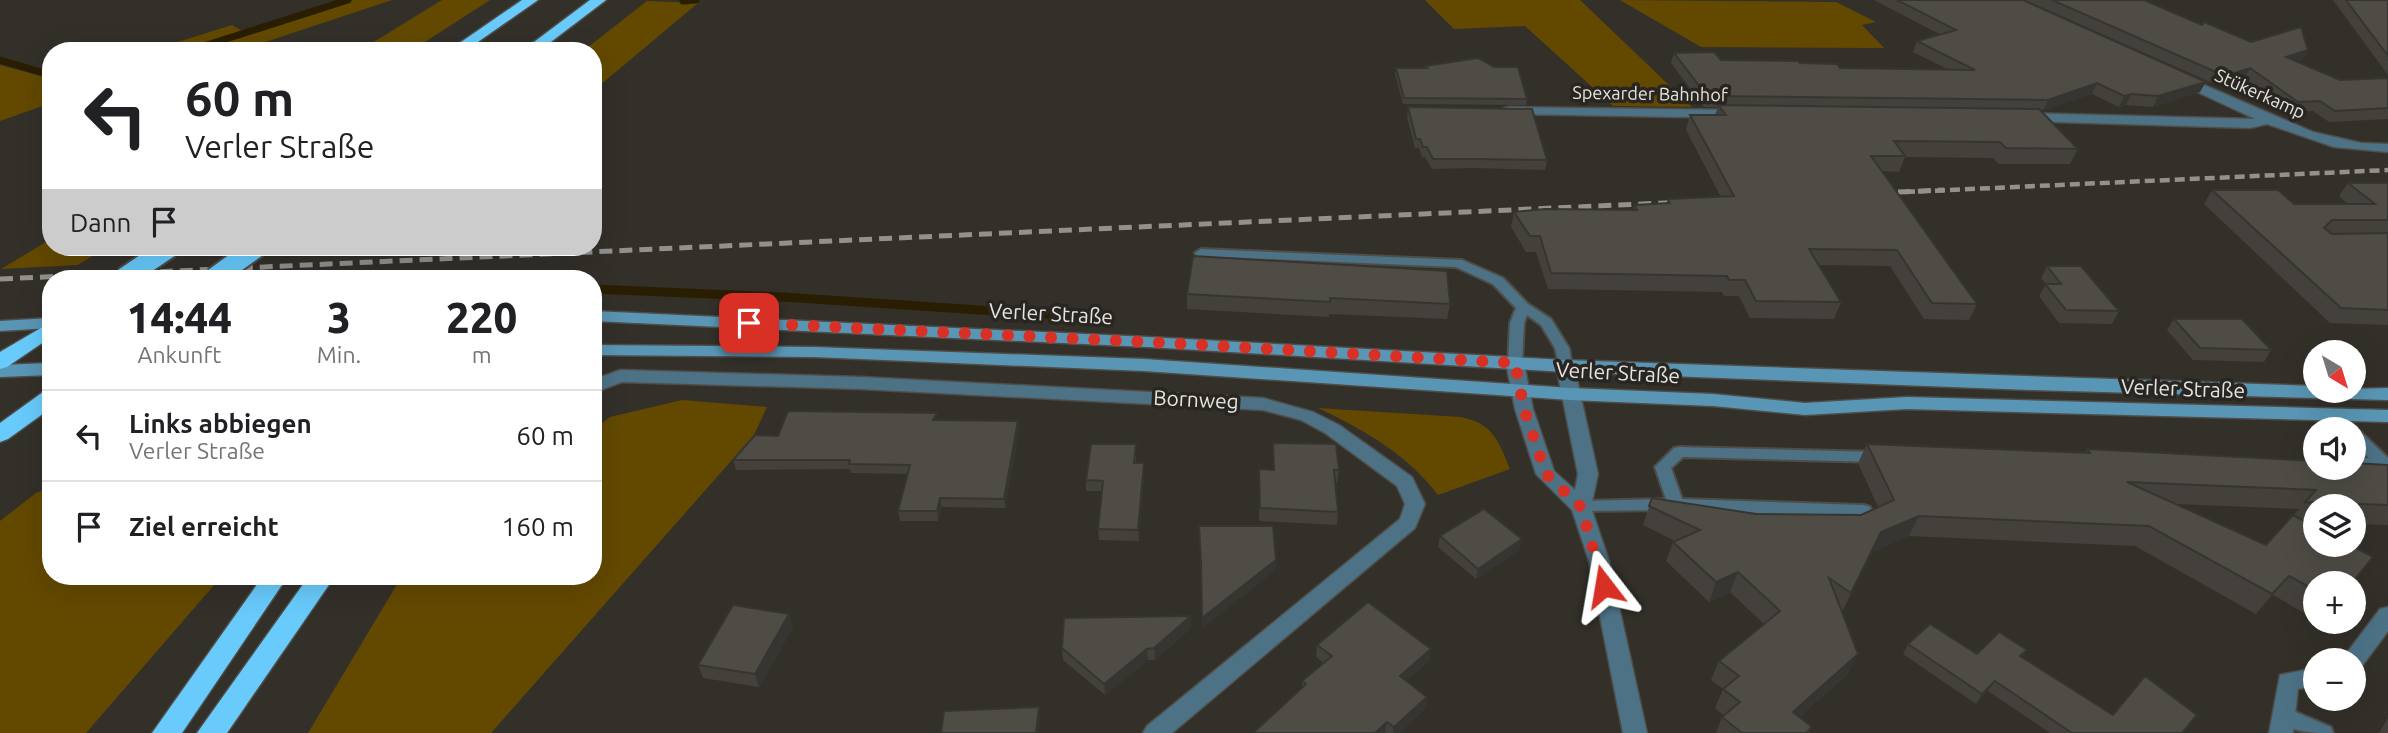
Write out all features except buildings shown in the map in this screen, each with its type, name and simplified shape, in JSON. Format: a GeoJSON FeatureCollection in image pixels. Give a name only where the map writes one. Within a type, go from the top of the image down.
{"type":"FeatureCollection","features":[{"type":"Feature","properties":{"kind":"highway"},"geometry":{"type":"LineString","coordinates":[[468,42],[531,0]]}},
{"type":"Feature","properties":{"kind":"highway"},"geometry":{"type":"LineString","coordinates":[[541,42],[599,0]]}},
{"type":"Feature","properties":{"kind":"highway"},"geometry":{"type":"LineString","coordinates":[[136,270],[157,256]]}},
{"type":"Feature","properties":{"kind":"highway"},"geometry":{"type":"LineString","coordinates":[[225,270],[245,256]]}},
{"type":"Feature","properties":{"kind":"highway"},"geometry":{"type":"LineString","coordinates":[[0,362],[42,332]]}},
{"type":"Feature","properties":{"kind":"highway"},"geometry":{"type":"LineString","coordinates":[[0,433],[42,403]]}},
{"type":"Feature","properties":{"kind":"highway"},"geometry":{"type":"LineString","coordinates":[[166,733],[270,585]]}},
{"type":"Feature","properties":{"kind":"highway"},"geometry":{"type":"LineString","coordinates":[[211,733],[317,585]]}},
{"type":"Feature","properties":{"kind":"main road","name":"Verler Straße"},"geometry":{"type":"LineString","coordinates":[[602,316],[1148,342],[1565,366],[2043,385],[2388,394]]}},
{"type":"Feature","properties":{"kind":"main road"},"geometry":{"type":"LineString","coordinates":[[0,326],[42,326]]}},
{"type":"Feature","properties":{"kind":"main road","name":"Verler Straße"},"geometry":{"type":"LineString","coordinates":[[602,350],[814,352],[1144,365],[1570,394],[1713,400],[1805,409],[1907,403],[2303,420]]}},
{"type":"Feature","properties":{"kind":"main road"},"geometry":{"type":"LineString","coordinates":[[0,371],[42,369]]}},
{"type":"Feature","properties":{"kind":"main road","name":"Verler Straße"},"geometry":{"type":"LineString","coordinates":[[2366,419],[2388,416]]}},
{"type":"Feature","properties":{"kind":"street","name":"Stükerkamp"},"geometry":{"type":"LineString","coordinates":[[2171,74],[2271,119],[2345,146],[2388,148]]}},
{"type":"Feature","properties":{"kind":"street","name":"Spexarder Bahnhof"},"geometry":{"type":"LineString","coordinates":[[1488,111],[1750,114]]}},
{"type":"Feature","properties":{"kind":"street"},"geometry":{"type":"LineString","coordinates":[[2011,117],[2250,124],[2271,119]]}},
{"type":"Feature","properties":{"kind":"street"},"geometry":{"type":"LineString","coordinates":[[1515,363],[1519,390],[1546,474],[1581,507],[1599,561],[1635,733]]}},
{"type":"Feature","properties":{"kind":"street"},"geometry":{"type":"LineString","coordinates":[[1565,366],[1588,474],[1581,507]]}},
{"type":"Feature","properties":{"kind":"street","name":"Bornweg"},"geometry":{"type":"LineString","coordinates":[[602,383],[620,376],[861,383],[1263,404],[1307,415],[1376,459],[1405,482],[1415,504],[1408,523],[1155,733]]}},
{"type":"Feature","properties":{"kind":"street"},"geometry":{"type":"LineString","coordinates":[[2363,648],[2388,615]]}},
{"type":"Feature","properties":{"kind":"street"},"geometry":{"type":"LineString","coordinates":[[2282,724],[2288,682],[2303,679]]}},
{"type":"Feature","properties":{"kind":"lane"},"geometry":{"type":"LineString","coordinates":[[1201,253],[1458,263],[1498,281],[1522,307],[1546,322],[1562,348],[1565,366]]}},
{"type":"Feature","properties":{"kind":"lane"},"geometry":{"type":"LineString","coordinates":[[1515,363],[1517,323],[1522,307]]}},
{"type":"Feature","properties":{"kind":"lane"},"geometry":{"type":"LineString","coordinates":[[2366,444],[2386,463]]}},
{"type":"Feature","properties":{"kind":"lane"},"geometry":{"type":"LineString","coordinates":[[1675,504],[1663,467],[1679,453],[1900,457]]}},
{"type":"Feature","properties":{"kind":"lane"},"geometry":{"type":"LineString","coordinates":[[2366,463],[2386,463]]}},
{"type":"Feature","properties":{"kind":"lane"},"geometry":{"type":"LineString","coordinates":[[1581,507],[1675,504],[1864,511]]}},
{"type":"Feature","properties":{"kind":"lane"},"geometry":{"type":"LineString","coordinates":[[2282,724],[2323,733]]}},
{"type":"Feature","properties":{"kind":"shaded area"},"geometry":{"type":"Polygon","coordinates":[[[345,0],[392,0],[265,42],[178,42],[232,25],[244,32],[345,0]]]}},
{"type":"Feature","properties":{"kind":"shaded area"},"geometry":{"type":"Polygon","coordinates":[[[442,0],[490,0],[425,42],[374,42],[442,0]]]}},
{"type":"Feature","properties":{"kind":"shaded area"},"geometry":{"type":"Polygon","coordinates":[[[1425,0],[1580,0],[1692,107],[1613,106],[1525,26],[1454,29],[1425,0]]]}},
{"type":"Feature","properties":{"kind":"shaded area"},"geometry":{"type":"Polygon","coordinates":[[[1620,0],[1836,2],[1876,22],[1862,25],[1884,48],[1701,47],[1620,0]]]}},
{"type":"Feature","properties":{"kind":"shaded area"},"geometry":{"type":"Polygon","coordinates":[[[647,1],[698,3],[602,83],[602,42],[595,42],[647,1]]]}},
{"type":"Feature","properties":{"kind":"shaded area"},"geometry":{"type":"Polygon","coordinates":[[[0,65],[42,77],[42,106],[0,121],[0,65]]]}},
{"type":"Feature","properties":{"kind":"shaded area"},"geometry":{"type":"Polygon","coordinates":[[[42,244],[42,256],[92,256],[78,265],[1,269],[42,244]]]}},
{"type":"Feature","properties":{"kind":"shaded area"},"geometry":{"type":"Polygon","coordinates":[[[682,400],[767,407],[754,435],[491,733],[308,733],[397,585],[602,585],[602,423],[610,417],[682,400]]]}},
{"type":"Feature","properties":{"kind":"shaded area"},"geometry":{"type":"Polygon","coordinates":[[[1318,408],[1460,417],[1471,420],[1493,434],[1510,469],[1438,495],[1413,467],[1384,444],[1318,408]]]}},
{"type":"Feature","properties":{"kind":"shaded area"},"geometry":{"type":"Polygon","coordinates":[[[42,491],[42,585],[214,585],[86,733],[0,733],[0,521],[42,491]]]}},
{"type":"Feature","properties":{"kind":"waterway"},"geometry":{"type":"LineString","coordinates":[[216,42],[348,0]]}},
{"type":"Feature","properties":{"kind":"waterway"},"geometry":{"type":"LineString","coordinates":[[683,1],[696,0]]}},
{"type":"Feature","properties":{"kind":"waterway"},"geometry":{"type":"LineString","coordinates":[[0,60],[42,72]]}},
{"type":"Feature","properties":{"kind":"waterway"},"geometry":{"type":"LineString","coordinates":[[602,289],[783,297],[1087,317]]}},
{"type":"Feature","properties":{"kind":"railway"},"geometry":{"type":"LineString","coordinates":[[1905,192],[2388,170]]}},
{"type":"Feature","properties":{"kind":"railway"},"geometry":{"type":"LineString","coordinates":[[1878,193],[1944,190]]}},
{"type":"Feature","properties":{"kind":"railway"},"geometry":{"type":"LineString","coordinates":[[602,251],[1685,202]]}},
{"type":"Feature","properties":{"kind":"railway"},"geometry":{"type":"LineString","coordinates":[[197,270],[503,256]]}},
{"type":"Feature","properties":{"kind":"railway"},"geometry":{"type":"LineString","coordinates":[[0,279],[42,277]]}},
{"type":"Feature","properties":{"kind":"route"},"geometry":{"type":"LineString","coordinates":[[749,323],[1515,363],[1524,409],[1546,474],[1581,507],[1599,561],[1604,586]]}}]}
